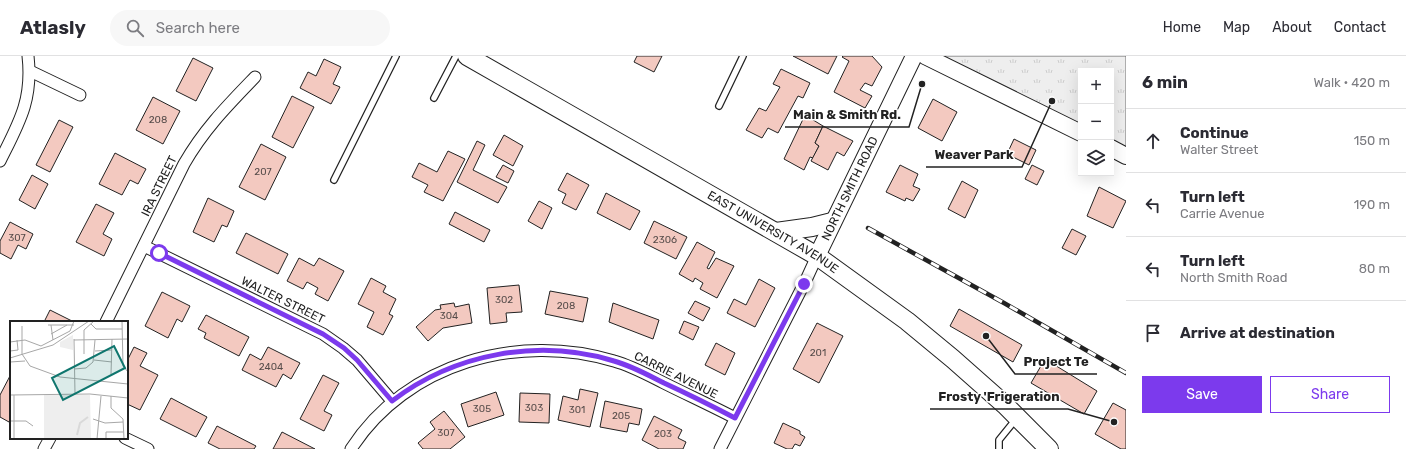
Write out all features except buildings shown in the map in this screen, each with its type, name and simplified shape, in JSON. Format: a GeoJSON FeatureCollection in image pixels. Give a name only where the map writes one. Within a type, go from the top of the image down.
{"type":"FeatureCollection","features":[{"type":"Feature","properties":{"kind":"main road","name":"EAST UNIVERSITY AVENUE"},"geometry":{"type":"LineString","coordinates":[[467,56],[817,256],[907,321],[953,359],[1017,417],[1049,449]]}},
{"type":"Feature","properties":{"kind":"main road"},"geometry":{"type":"LineString","coordinates":[[776,232],[812,227],[832,222]]}},
{"type":"Feature","properties":{"kind":"street"},"geometry":{"type":"LineString","coordinates":[[0,161],[24,109],[28,92],[30,71],[28,56]]}},
{"type":"Feature","properties":{"kind":"street","name":"NORTH SMITH ROAD"},"geometry":{"type":"LineString","coordinates":[[720,449],[806,280],[832,222],[914,56]]}},
{"type":"Feature","properties":{"kind":"street"},"geometry":{"type":"LineString","coordinates":[[925,56],[1078,132]]}},
{"type":"Feature","properties":{"kind":"street"},"geometry":{"type":"LineString","coordinates":[[30,71],[80,95]]}},
{"type":"Feature","properties":{"kind":"street","name":"IRA STREET"},"geometry":{"type":"LineString","coordinates":[[106,321],[195,144],[217,116],[255,77]]}},
{"type":"Feature","properties":{"kind":"street"},"geometry":{"type":"LineString","coordinates":[[1114,150],[1126,156]]}},
{"type":"Feature","properties":{"kind":"street","name":"WALTER STREET"},"geometry":{"type":"LineString","coordinates":[[144,246],[323,334],[344,348],[357,360],[392,401]]}},
{"type":"Feature","properties":{"kind":"street","name":"CARRIE AVENUE"},"geometry":{"type":"LineString","coordinates":[[351,449],[374,419],[392,401],[430,377],[449,368],[476,359],[504,353],[565,351],[595,356],[622,363],[735,418]]}},
{"type":"Feature","properties":{"kind":"street"},"geometry":{"type":"LineString","coordinates":[[44,449],[49,439]]}},
{"type":"Feature","properties":{"kind":"street"},"geometry":{"type":"LineString","coordinates":[[127,439],[148,449]]}},
{"type":"Feature","properties":{"kind":"lane"},"geometry":{"type":"LineString","coordinates":[[334,180],[396,56]]}},
{"type":"Feature","properties":{"kind":"lane"},"geometry":{"type":"LineString","coordinates":[[434,98],[456,56]]}},
{"type":"Feature","properties":{"kind":"lane"},"geometry":{"type":"LineString","coordinates":[[719,106],[743,56]]}},
{"type":"Feature","properties":{"kind":"lane"},"geometry":{"type":"LineString","coordinates":[[999,449],[999,440],[1017,417]]}},
{"type":"Feature","properties":{"kind":"green space"},"geometry":{"type":"Polygon","coordinates":[[[933,56],[1126,56],[1126,153],[1114,147],[1114,68],[1078,68],[1078,128],[933,56]]]}},
{"type":"Feature","properties":{"kind":"railway"},"geometry":{"type":"LineString","coordinates":[[868,228],[1004,303],[1126,373]]}},
{"type":"Feature","properties":{"kind":"place","name":"Main & Smith Rd."},"geometry":{"type":"Point","coordinates":[922,84]}},
{"type":"Feature","properties":{"kind":"place","name":"Weaver Park"},"geometry":{"type":"Point","coordinates":[1052,101]}},
{"type":"Feature","properties":{"kind":"place","name":"Project Te"},"geometry":{"type":"Point","coordinates":[986,336]}},
{"type":"Feature","properties":{"kind":"place","name":"Frosty 'Frigeration"},"geometry":{"type":"Point","coordinates":[1114,422]}},
{"type":"Feature","properties":{"kind":"route"},"geometry":{"type":"LineString","coordinates":[[159,253],[323,334],[344,348],[357,360],[392,401],[424,380],[449,368],[476,359],[504,353],[565,351],[616,361],[735,418],[804,284]]}}]}
